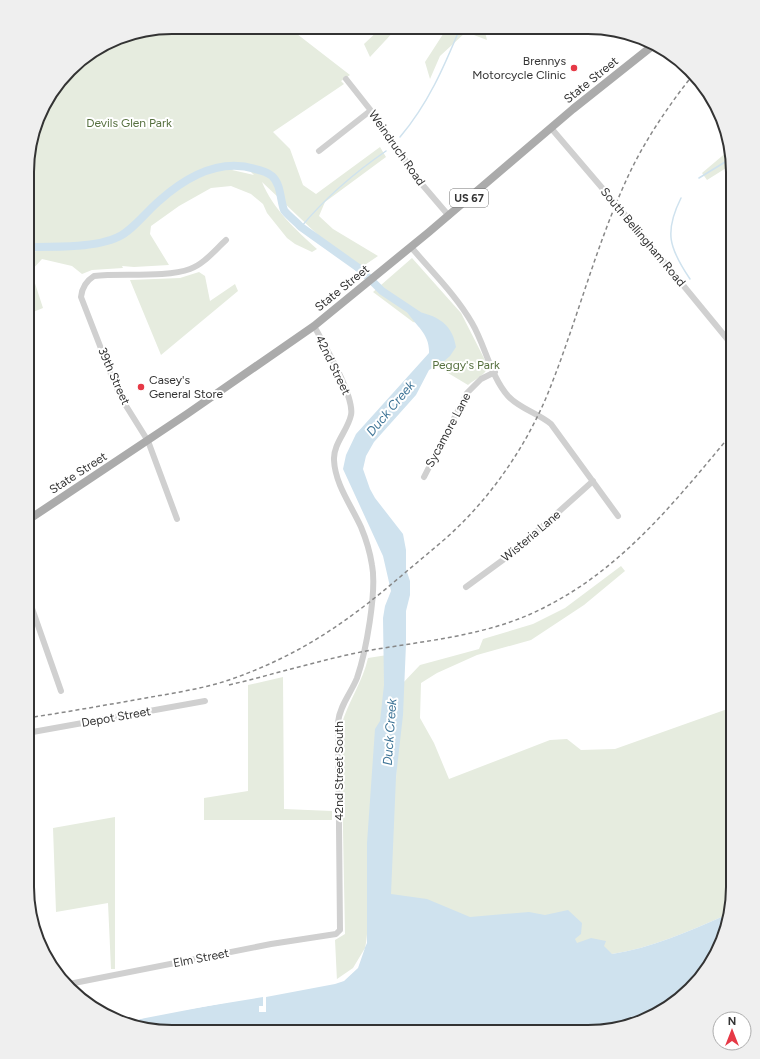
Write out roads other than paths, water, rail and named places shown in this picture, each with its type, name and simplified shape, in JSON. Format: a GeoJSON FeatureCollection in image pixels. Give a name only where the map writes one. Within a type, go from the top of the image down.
{"type":"FeatureCollection","features":[{"type":"Feature","properties":{"kind":"main road","name":"State Street"},"geometry":{"type":"LineString","coordinates":[[34,516],[148,441],[314,326],[449,216],[551,128],[648,48]]}},
{"type":"Feature","properties":{"kind":"street","name":"Weindruch Road"},"geometry":{"type":"LineString","coordinates":[[346,79],[420,182],[449,216]]}},
{"type":"Feature","properties":{"kind":"street"},"geometry":{"type":"LineString","coordinates":[[318,151],[370,111]]}},
{"type":"Feature","properties":{"kind":"street","name":"South Bellingham Road"},"geometry":{"type":"LineString","coordinates":[[551,128],[632,223],[726,337]]}},
{"type":"Feature","properties":{"kind":"street","name":"39th Street"},"geometry":{"type":"LineString","coordinates":[[177,519],[148,441],[117,389],[81,297],[82,290],[88,279],[94,276],[115,274],[174,273],[190,269],[204,261],[226,240]]}},
{"type":"Feature","properties":{"kind":"street"},"geometry":{"type":"LineString","coordinates":[[411,247],[463,309],[473,324],[507,395],[522,408],[540,416],[551,424],[618,516]]}},
{"type":"Feature","properties":{"kind":"street","name":"42nd Street"},"geometry":{"type":"LineString","coordinates":[[314,326],[335,365],[351,403],[351,415],[337,445],[334,458],[335,472],[365,539]]}},
{"type":"Feature","properties":{"kind":"street","name":"Sycamore Lane"},"geometry":{"type":"LineString","coordinates":[[424,477],[467,393],[481,380],[495,372]]}},
{"type":"Feature","properties":{"kind":"street","name":"Wisteria Lane"},"geometry":{"type":"LineString","coordinates":[[466,587],[515,551],[593,481]]}},
{"type":"Feature","properties":{"kind":"street","name":"42nd Street South"},"geometry":{"type":"LineString","coordinates":[[333,935],[340,930],[339,712],[356,678],[364,652],[374,580],[372,565],[365,539]]}},
{"type":"Feature","properties":{"kind":"street"},"geometry":{"type":"LineString","coordinates":[[34,614],[61,691]]}},
{"type":"Feature","properties":{"kind":"street","name":"Depot Street"},"geometry":{"type":"LineString","coordinates":[[34,732],[205,701]]}},
{"type":"Feature","properties":{"kind":"street","name":"Elm Street"},"geometry":{"type":"LineString","coordinates":[[74,983],[272,944],[333,935]]}},
{"type":"Feature","properties":{"kind":"water"},"geometry":{"type":"Polygon","coordinates":[[[409,310],[433,316],[440,320],[450,330],[456,347],[450,356],[442,363],[429,370],[416,395],[374,442],[366,456],[363,469],[375,498],[403,534],[406,550],[406,569],[410,581],[410,595],[406,611],[403,715],[396,777],[391,894],[427,899],[470,917],[529,912],[545,915],[568,910],[582,923],[581,934],[575,939],[577,943],[591,938],[606,941],[604,946],[612,954],[641,948],[656,943],[722,917],[719,931],[712,948],[703,963],[692,978],[679,991],[649,1011],[606,1024],[172,1025],[154,1024],[136,1020],[337,981],[351,974],[355,970],[367,943],[367,843],[375,729],[380,721],[384,685],[383,618],[385,606],[391,591],[383,556],[343,469],[346,455],[356,434],[429,353],[429,346],[425,335],[407,312],[409,310]]]}},
{"type":"Feature","properties":{"kind":"waterway"},"geometry":{"type":"LineString","coordinates":[[400,137],[419,112],[427,98],[448,57],[458,34]]}},
{"type":"Feature","properties":{"kind":"waterway"},"geometry":{"type":"LineString","coordinates":[[301,227],[341,186],[386,151]]}},
{"type":"Feature","properties":{"kind":"waterway"},"geometry":{"type":"LineString","coordinates":[[699,178],[725,162]]}},
{"type":"Feature","properties":{"kind":"waterway","name":"Duck Creek"},"geometry":{"type":"LineString","coordinates":[[34,247],[74,246],[109,241],[129,230],[169,192],[192,177],[216,168],[242,166],[268,173],[272,176],[279,187],[284,210],[289,216],[301,227],[360,269],[382,291],[418,315]]}},
{"type":"Feature","properties":{"kind":"waterway"},"geometry":{"type":"LineString","coordinates":[[681,198],[672,221],[671,240],[677,258],[690,279]]}},
{"type":"Feature","properties":{"kind":"railway"},"geometry":{"type":"LineString","coordinates":[[34,717],[208,686],[255,670],[302,648],[344,621],[386,589],[461,524],[490,491],[516,456],[537,418],[557,370],[597,254],[619,196],[638,156],[652,132],[690,79]]}},
{"type":"Feature","properties":{"kind":"railway"},"geometry":{"type":"LineString","coordinates":[[229,685],[366,651],[481,631],[526,616],[547,606],[575,590],[601,572],[649,529],[726,440]]}},
{"type":"Feature","properties":{"kind":"place","name":"Brennys Motorcycle Clinic"},"geometry":{"type":"Point","coordinates":[574,68]}},
{"type":"Feature","properties":{"kind":"place","name":"Casey's General Store"},"geometry":{"type":"Point","coordinates":[141,387]}},
{"type":"Feature","properties":{"kind":"park label","name":"Devils Glen Park"},"geometry":{"type":"Point","coordinates":[129,123]}},
{"type":"Feature","properties":{"kind":"park label","name":"Peggy's Park"},"geometry":{"type":"Point","coordinates":[466,365]}}]}
